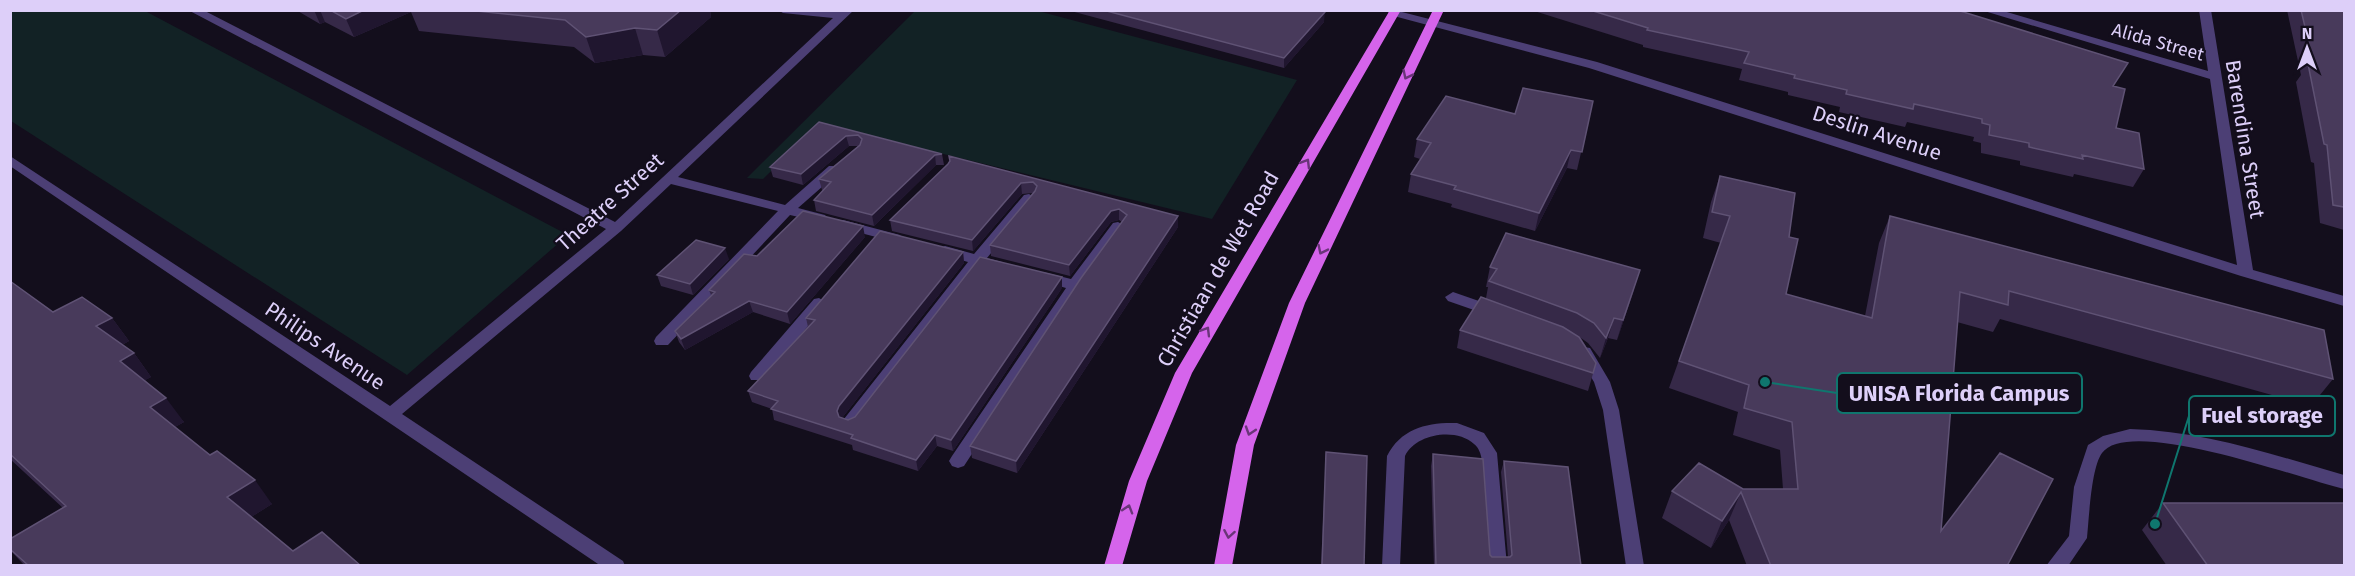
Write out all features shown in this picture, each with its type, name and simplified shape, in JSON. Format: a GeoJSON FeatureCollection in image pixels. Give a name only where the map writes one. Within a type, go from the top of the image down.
{"type":"FeatureCollection","features":[{"type":"Feature","properties":{"kind":"main road","name":"Christiaan de Wet Road"},"geometry":{"type":"LineString","coordinates":[[1113,566],[1125,515],[1142,464],[1171,396],[1197,347],[1395,12]]}},
{"type":"Feature","properties":{"kind":"main road"},"geometry":{"type":"LineString","coordinates":[[1223,566],[1245,445],[1297,303],[1435,16]]}},
{"type":"Feature","properties":{"kind":"street"},"geometry":{"type":"LineString","coordinates":[[193,10],[616,228]]}},
{"type":"Feature","properties":{"kind":"street"},"geometry":{"type":"LineString","coordinates":[[783,10],[846,13]]}},
{"type":"Feature","properties":{"kind":"street","name":"Alida Street"},"geometry":{"type":"LineString","coordinates":[[1986,10],[2216,77]]}},
{"type":"Feature","properties":{"kind":"street","name":"Barendina Street"},"geometry":{"type":"LineString","coordinates":[[2205,10],[2246,273]]}},
{"type":"Feature","properties":{"kind":"street","name":"Deslin Avenue"},"geometry":{"type":"LineString","coordinates":[[1395,12],[1435,16],[2246,273],[2344,301]]}},
{"type":"Feature","properties":{"kind":"street","name":"Theatre Street"},"geometry":{"type":"LineString","coordinates":[[390,416],[616,228],[846,13]]}},
{"type":"Feature","properties":{"kind":"street"},"geometry":{"type":"LineString","coordinates":[[662,341],[788,209],[847,158]]}},
{"type":"Feature","properties":{"kind":"street","name":"Philips Avenue"},"geometry":{"type":"LineString","coordinates":[[10,160],[616,566]]}},
{"type":"Feature","properties":{"kind":"street"},"geometry":{"type":"LineString","coordinates":[[669,179],[788,209],[875,238],[911,242]]}},
{"type":"Feature","properties":{"kind":"street"},"geometry":{"type":"LineString","coordinates":[[850,423],[977,260],[1029,198]]}},
{"type":"Feature","properties":{"kind":"street"},"geometry":{"type":"LineString","coordinates":[[875,238],[895,218]]}},
{"type":"Feature","properties":{"kind":"street"},"geometry":{"type":"LineString","coordinates":[[958,461],[1075,285],[1118,226]]}},
{"type":"Feature","properties":{"kind":"street"},"geometry":{"type":"LineString","coordinates":[[933,248],[1010,268]]}},
{"type":"Feature","properties":{"kind":"street"},"geometry":{"type":"LineString","coordinates":[[1032,274],[1075,285]]}},
{"type":"Feature","properties":{"kind":"street"},"geometry":{"type":"LineString","coordinates":[[757,376],[825,296]]}},
{"type":"Feature","properties":{"kind":"street"},"geometry":{"type":"LineString","coordinates":[[1454,297],[1509,318]]}},
{"type":"Feature","properties":{"kind":"street"},"geometry":{"type":"LineString","coordinates":[[1573,344],[1582,349],[1592,363],[1602,382],[1611,411],[1635,566]]}},
{"type":"Feature","properties":{"kind":"street"},"geometry":{"type":"LineString","coordinates":[[1391,566],[1396,456],[1402,445],[1412,438],[1440,430],[1472,433],[1486,447],[1491,461],[1498,566]]}},
{"type":"Feature","properties":{"kind":"street"},"geometry":{"type":"LineString","coordinates":[[2055,566],[2065,557],[2078,538],[2083,487],[2094,450],[2110,439],[2159,435],[2202,444],[2344,483]]}},
{"type":"Feature","properties":{"kind":"shaded area"},"geometry":{"type":"Polygon","coordinates":[[[10,11],[145,11],[568,235],[407,375],[11,121],[10,11]]]}},
{"type":"Feature","properties":{"kind":"shaded area"},"geometry":{"type":"Polygon","coordinates":[[[915,11],[1038,11],[1297,80],[1212,219],[819,124],[763,179],[747,178],[915,11]]]}},
{"type":"Feature","properties":{"kind":"building"},"geometry":{"type":"Polygon","coordinates":[[[330,10],[364,10],[346,19],[330,10]]]}},
{"type":"Feature","properties":{"kind":"building"},"geometry":{"type":"Polygon","coordinates":[[[467,10],[681,10],[657,30],[635,28],[586,37],[565,20],[467,10]]]}},
{"type":"Feature","properties":{"kind":"building"},"geometry":{"type":"Polygon","coordinates":[[[1103,10],[1321,10],[1325,12],[1284,58],[1103,10]]]}},
{"type":"Feature","properties":{"kind":"building"},"geometry":{"type":"Polygon","coordinates":[[[1590,10],[1957,10],[2128,63],[2113,86],[2125,89],[2116,128],[2139,133],[2144,169],[2082,155],[2083,159],[2029,147],[2029,143],[1989,135],[1990,125],[1982,123],[1982,119],[1914,104],[1913,109],[1846,94],[1847,90],[1794,78],[1795,75],[1744,63],[1749,52],[1647,30],[1648,28],[1590,10]]]}},
{"type":"Feature","properties":{"kind":"building"},"geometry":{"type":"Polygon","coordinates":[[[2301,10],[2344,10],[2344,207],[2333,205],[2327,145],[2324,144],[2308,64],[2314,65],[2301,10]]]}},
{"type":"Feature","properties":{"kind":"building"},"geometry":{"type":"Polygon","coordinates":[[[1523,88],[1593,101],[1582,152],[1571,150],[1539,213],[1454,189],[1456,186],[1411,174],[1431,143],[1417,139],[1446,96],[1515,114],[1523,88]]]}},
{"type":"Feature","properties":{"kind":"building"},"geometry":{"type":"Polygon","coordinates":[[[819,122],[942,154],[935,155],[872,215],[814,200],[831,182],[819,179],[860,145],[862,139],[858,135],[846,136],[801,174],[770,167],[819,122]]]}},
{"type":"Feature","properties":{"kind":"building"},"geometry":{"type":"Polygon","coordinates":[[[949,156],[1178,216],[1016,461],[970,446],[1081,278],[1127,215],[1119,209],[1111,211],[1069,265],[990,245],[1035,191],[1037,186],[1033,182],[1021,183],[972,240],[890,220],[948,164],[949,156]]]}},
{"type":"Feature","properties":{"kind":"building"},"geometry":{"type":"Polygon","coordinates":[[[1720,176],[1795,193],[1789,237],[1798,239],[1786,294],[1872,318],[1890,216],[2324,330],[2333,379],[2009,291],[2008,305],[1960,292],[1941,531],[2000,453],[2053,479],[2007,566],[1771,566],[1741,492],[1722,521],[1672,491],[1699,463],[1743,489],[1798,489],[1792,422],[1744,408],[1749,385],[1679,361],[1730,216],[1712,212],[1720,176]]]}},
{"type":"Feature","properties":{"kind":"building"},"geometry":{"type":"Polygon","coordinates":[[[803,211],[863,226],[787,312],[749,301],[681,339],[675,331],[715,292],[709,290],[744,254],[757,256],[803,211]]]}},
{"type":"Feature","properties":{"kind":"building"},"geometry":{"type":"Polygon","coordinates":[[[880,231],[963,252],[839,406],[837,411],[839,417],[848,420],[855,417],[980,257],[1062,277],[951,440],[935,435],[916,460],[851,438],[853,435],[771,409],[778,401],[748,391],[815,320],[806,318],[880,231]]]}},
{"type":"Feature","properties":{"kind":"building"},"geometry":{"type":"Polygon","coordinates":[[[1506,233],[1640,270],[1623,320],[1614,318],[1606,338],[1594,323],[1577,313],[1489,281],[1497,269],[1490,267],[1506,233]]]}},
{"type":"Feature","properties":{"kind":"building"},"geometry":{"type":"Polygon","coordinates":[[[696,240],[725,248],[690,284],[657,275],[696,240]]]}},
{"type":"Feature","properties":{"kind":"building"},"geometry":{"type":"Polygon","coordinates":[[[10,281],[53,312],[82,297],[112,318],[96,326],[134,353],[120,361],[166,398],[150,407],[210,455],[217,451],[255,480],[227,497],[293,551],[322,532],[361,566],[29,566],[10,549],[10,539],[66,506],[10,454],[10,281]]]}},
{"type":"Feature","properties":{"kind":"building"},"geometry":{"type":"Polygon","coordinates":[[[1481,297],[1563,327],[1579,337],[1596,363],[1593,373],[1460,330],[1481,297]]]}},
{"type":"Feature","properties":{"kind":"building"},"geometry":{"type":"Polygon","coordinates":[[[1326,452],[1367,456],[1364,566],[1322,566],[1326,452]]]}},
{"type":"Feature","properties":{"kind":"building"},"geometry":{"type":"Polygon","coordinates":[[[1433,454],[1483,459],[1490,555],[1492,557],[1512,555],[1504,461],[1568,467],[1581,566],[1436,566],[1433,454]]]}},
{"type":"Feature","properties":{"kind":"building"},"geometry":{"type":"Polygon","coordinates":[[[2163,503],[2344,503],[2344,566],[2208,566],[2163,503]]]}},
{"type":"Feature","properties":{"kind":"place","name":"UNISA Florida Campus"},"geometry":{"type":"Point","coordinates":[1765,382]}},
{"type":"Feature","properties":{"kind":"place","name":"Fuel storage"},"geometry":{"type":"Point","coordinates":[2155,524]}}]}
